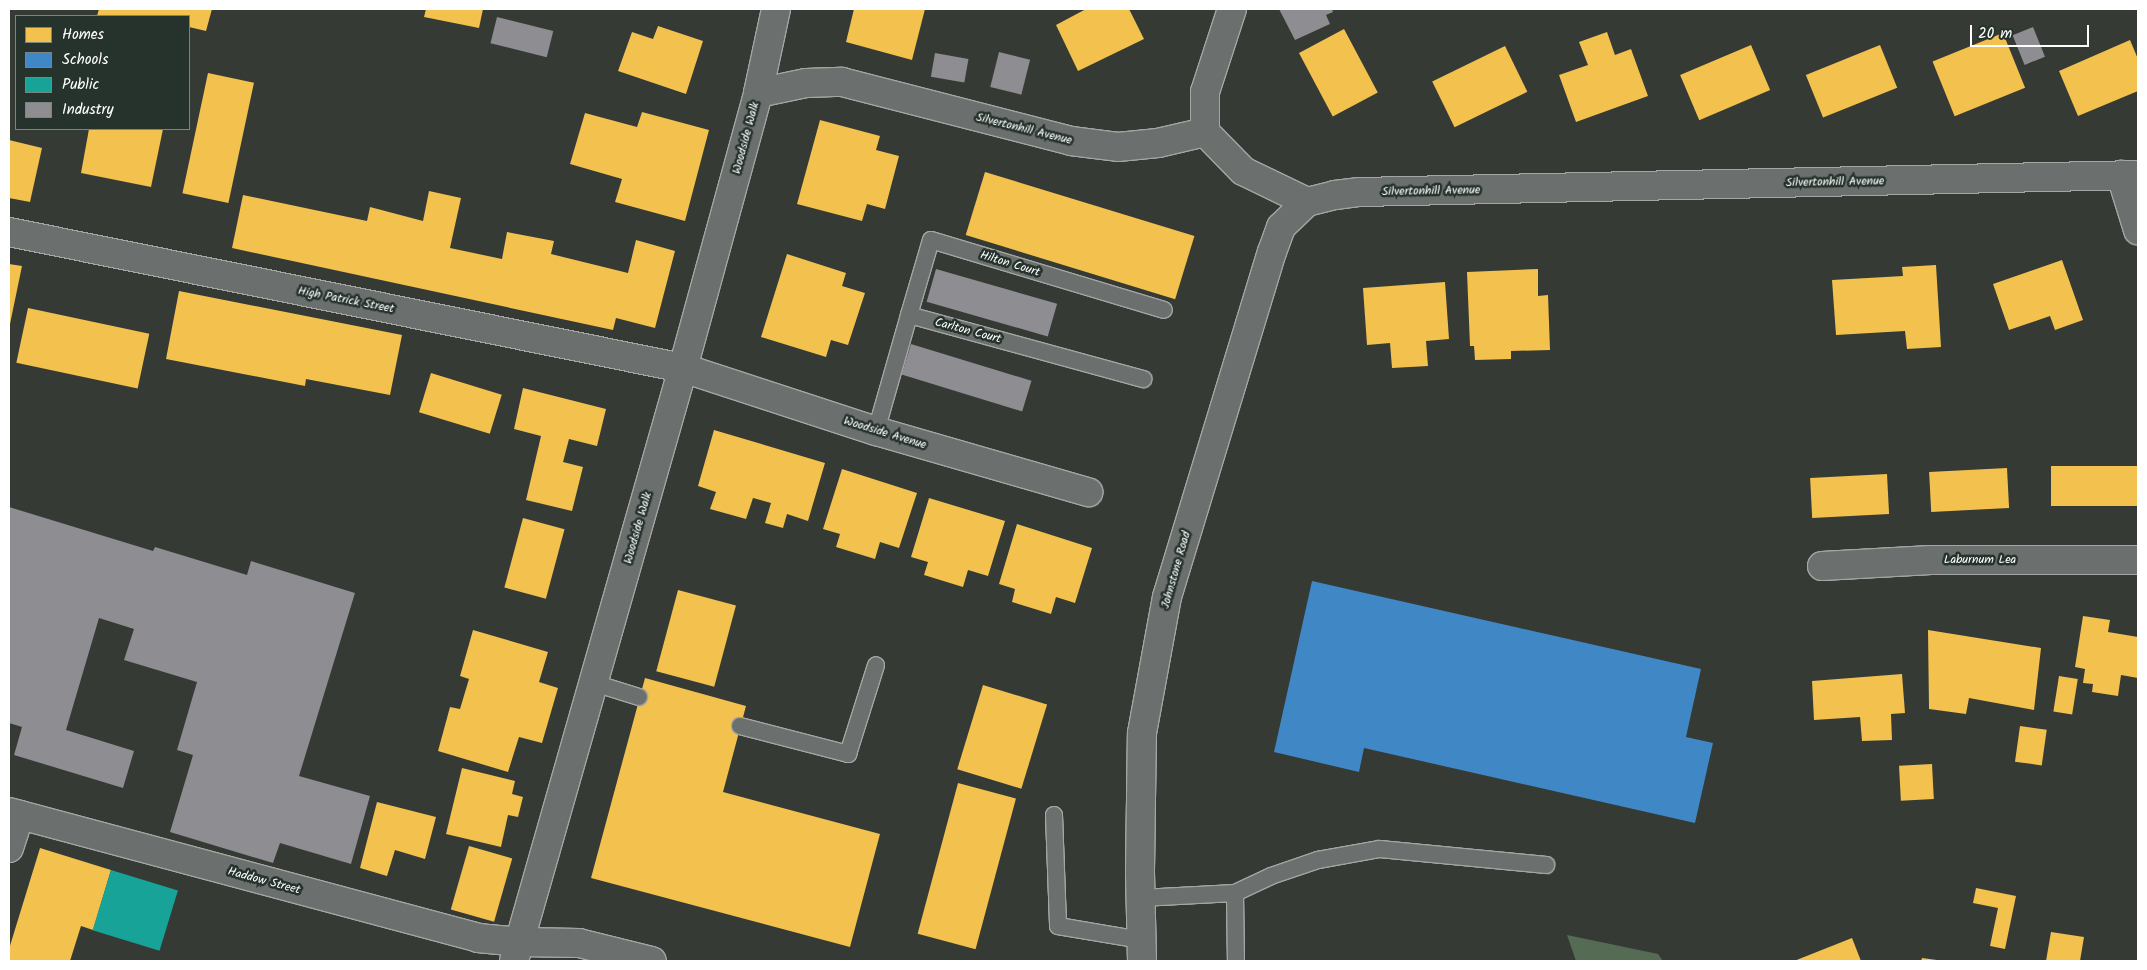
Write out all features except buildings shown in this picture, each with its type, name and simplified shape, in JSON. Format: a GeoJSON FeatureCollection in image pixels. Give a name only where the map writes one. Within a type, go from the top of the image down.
{"type":"FeatureCollection","features":[{"type":"Feature","properties":{"kind":"street","name":"Woodside Walk"},"geometry":{"type":"LineString","coordinates":[[517,952],[684,368],[758,93],[776,9]]}},
{"type":"Feature","properties":{"kind":"street"},"geometry":{"type":"LineString","coordinates":[[1232,9],[1205,92],[1205,132],[1243,171],[1307,202]]}},
{"type":"Feature","properties":{"kind":"street","name":"Silvertonhill Avenue"},"geometry":{"type":"LineString","coordinates":[[758,93],[806,83],[842,82],[1071,141],[1118,147],[1158,143],[1205,132]]}},
{"type":"Feature","properties":{"kind":"street","name":"Silvertonhill Avenue"},"geometry":{"type":"LineString","coordinates":[[1307,202],[1335,195],[1360,192],[2130,175]]}},
{"type":"Feature","properties":{"kind":"street"},"geometry":{"type":"LineString","coordinates":[[2130,175],[2138,230]]}},
{"type":"Feature","properties":{"kind":"street","name":"Johnstone Road"},"geometry":{"type":"LineString","coordinates":[[1142,951],[1142,733],[1167,597],[1272,252],[1281,228],[1307,202]]}},
{"type":"Feature","properties":{"kind":"street","name":"High Patrick Street"},"geometry":{"type":"LineString","coordinates":[[9,232],[684,368]]}},
{"type":"Feature","properties":{"kind":"street","name":"Woodside Avenue"},"geometry":{"type":"LineString","coordinates":[[684,368],[876,431],[1088,492]]}},
{"type":"Feature","properties":{"kind":"street","name":"Laburnum Lea"},"geometry":{"type":"LineString","coordinates":[[1822,566],[1931,560],[2138,560]]}},
{"type":"Feature","properties":{"kind":"street"},"geometry":{"type":"LineString","coordinates":[[9,848],[14,813]]}},
{"type":"Feature","properties":{"kind":"street","name":"Haddow Street"},"geometry":{"type":"LineString","coordinates":[[14,813],[478,938],[517,952],[579,943],[652,961]]}},
{"type":"Feature","properties":{"kind":"lane","name":"Hilton Court"},"geometry":{"type":"LineString","coordinates":[[909,315],[931,240],[1164,310]]}},
{"type":"Feature","properties":{"kind":"lane"},"geometry":{"type":"LineString","coordinates":[[876,431],[909,315]]}},
{"type":"Feature","properties":{"kind":"lane","name":"Carlton Court"},"geometry":{"type":"LineString","coordinates":[[909,315],[1143,379]]}},
{"type":"Feature","properties":{"kind":"lane"},"geometry":{"type":"LineString","coordinates":[[740,726],[848,754],[876,665]]}},
{"type":"Feature","properties":{"kind":"lane"},"geometry":{"type":"LineString","coordinates":[[594,683],[639,697]]}},
{"type":"Feature","properties":{"kind":"lane"},"geometry":{"type":"LineString","coordinates":[[1054,815],[1058,926],[1142,951]]}},
{"type":"Feature","properties":{"kind":"lane"},"geometry":{"type":"LineString","coordinates":[[1141,898],[1235,893],[1271,876],[1318,860],[1380,849],[1546,865]]}},
{"type":"Feature","properties":{"kind":"lane"},"geometry":{"type":"LineString","coordinates":[[1235,893],[1236,961]]}},
{"type":"Feature","properties":{"kind":"green space"},"geometry":{"type":"Polygon","coordinates":[[[1567,935],[1658,954],[1663,961],[1576,961],[1567,935]]]}}]}
